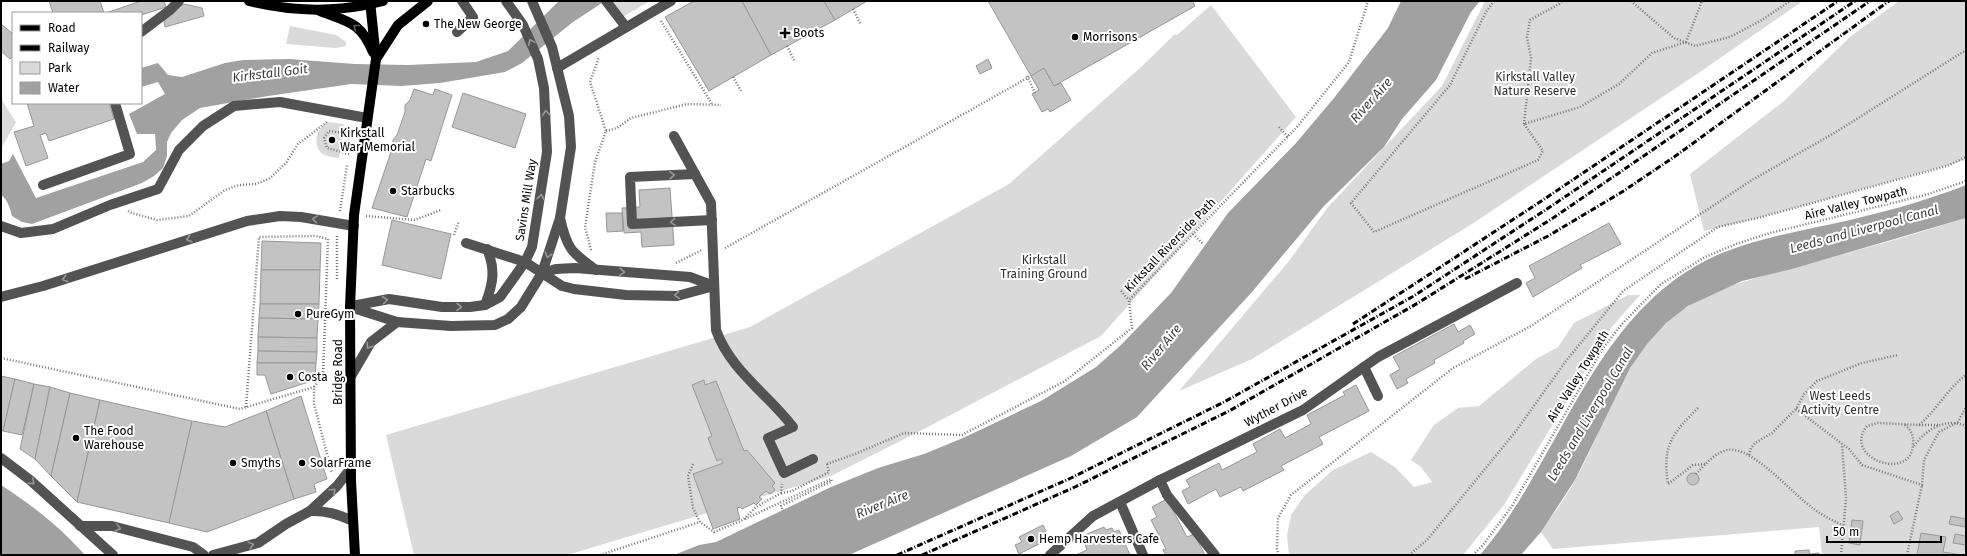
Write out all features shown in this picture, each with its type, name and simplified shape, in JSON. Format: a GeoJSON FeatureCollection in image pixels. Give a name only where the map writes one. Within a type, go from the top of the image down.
{"type":"FeatureCollection","features":[{"type":"Feature","properties":{"kind":"main road"},"geometry":{"type":"LineString","coordinates":[[249,1],[277,8],[316,10],[376,2]]}},
{"type":"Feature","properties":{"kind":"main road"},"geometry":{"type":"LineString","coordinates":[[376,59],[398,25],[428,1]]}},
{"type":"Feature","properties":{"kind":"main road","name":"Bridge Road"},"geometry":{"type":"LineString","coordinates":[[355,555],[351,468],[350,307],[354,215],[376,59],[376,2]]}},
{"type":"Feature","properties":{"kind":"main road"},"geometry":{"type":"LineString","coordinates":[[316,10],[347,21],[358,27],[368,40],[376,59]]}},
{"type":"Feature","properties":{"kind":"street"},"geometry":{"type":"LineString","coordinates":[[142,31],[170,10],[179,1]]}},
{"type":"Feature","properties":{"kind":"street"},"geometry":{"type":"LineString","coordinates":[[457,32],[473,18],[462,1]]}},
{"type":"Feature","properties":{"kind":"street","name":"Savins Mill Way"},"geometry":{"type":"LineString","coordinates":[[350,307],[389,299],[442,307],[470,307],[485,305],[500,297],[525,262],[532,247],[548,152],[544,88],[538,59],[523,25],[506,1]]}},
{"type":"Feature","properties":{"kind":"street"},"geometry":{"type":"LineString","coordinates":[[350,307],[397,322],[451,326],[495,325],[508,319],[521,306],[542,273],[560,218],[571,147],[568,116],[552,47],[532,1]]}},
{"type":"Feature","properties":{"kind":"street"},"geometry":{"type":"LineString","coordinates":[[557,68],[671,1]]}},
{"type":"Feature","properties":{"kind":"street"},"geometry":{"type":"LineString","coordinates":[[609,5],[626,27]]}},
{"type":"Feature","properties":{"kind":"street"},"geometry":{"type":"LineString","coordinates":[[1,226],[21,232],[53,229],[118,202],[158,189],[179,150],[203,126],[234,106],[280,102],[367,118]]}},
{"type":"Feature","properties":{"kind":"street"},"geometry":{"type":"LineString","coordinates":[[42,185],[130,154],[115,104]]}},
{"type":"Feature","properties":{"kind":"street"},"geometry":{"type":"LineString","coordinates":[[674,136],[711,203],[716,330],[718,337],[740,372],[782,412],[793,427],[768,438],[784,473],[813,459]]}},
{"type":"Feature","properties":{"kind":"street"},"geometry":{"type":"LineString","coordinates":[[695,174],[630,178],[632,224],[712,220]]}},
{"type":"Feature","properties":{"kind":"street"},"geometry":{"type":"LineString","coordinates":[[1,297],[43,286],[248,221],[280,216],[301,217],[354,226]]}},
{"type":"Feature","properties":{"kind":"street"},"geometry":{"type":"LineString","coordinates":[[560,218],[565,241],[575,255],[597,270]]}},
{"type":"Feature","properties":{"kind":"street"},"geometry":{"type":"LineString","coordinates":[[466,243],[525,262],[562,286],[574,289],[626,295],[677,296],[714,286]]}},
{"type":"Feature","properties":{"kind":"street"},"geometry":{"type":"LineString","coordinates":[[485,305],[493,283],[490,258],[487,249]]}},
{"type":"Feature","properties":{"kind":"street"},"geometry":{"type":"LineString","coordinates":[[542,273],[556,269],[597,270],[690,277],[714,286]]}},
{"type":"Feature","properties":{"kind":"street","name":"Wyther Drive"},"geometry":{"type":"LineString","coordinates":[[1050,555],[1093,516],[1160,480],[1303,410],[1364,367],[1424,332],[1517,283]]}},
{"type":"Feature","properties":{"kind":"street"},"geometry":{"type":"LineString","coordinates":[[350,378],[371,342],[397,322]]}},
{"type":"Feature","properties":{"kind":"street"},"geometry":{"type":"LineString","coordinates":[[1364,367],[1378,396]]}},
{"type":"Feature","properties":{"kind":"street"},"geometry":{"type":"LineString","coordinates":[[1,458],[30,480],[113,555]]}},
{"type":"Feature","properties":{"kind":"street"},"geometry":{"type":"LineString","coordinates":[[213,555],[258,543],[286,524],[310,511],[338,486],[351,468]]}},
{"type":"Feature","properties":{"kind":"street"},"geometry":{"type":"LineString","coordinates":[[1160,480],[1167,495],[1215,555]]}},
{"type":"Feature","properties":{"kind":"street"},"geometry":{"type":"LineString","coordinates":[[1120,502],[1143,555]]}},
{"type":"Feature","properties":{"kind":"street"},"geometry":{"type":"LineString","coordinates":[[310,511],[321,510],[330,512],[353,521]]}},
{"type":"Feature","properties":{"kind":"street"},"geometry":{"type":"LineString","coordinates":[[80,526],[112,526],[193,547],[204,555]]}},
{"type":"Feature","properties":{"kind":"path","name":"Kirkstall Riverside Path"},"geometry":{"type":"LineString","coordinates":[[781,493],[792,492],[829,472],[827,464],[904,433],[962,435],[1065,381],[1132,328],[1128,300],[1288,137],[1349,62],[1368,1]]}},
{"type":"Feature","properties":{"kind":"path"},"geometry":{"type":"LineString","coordinates":[[1494,1],[1486,12],[1450,85],[1351,203],[1374,232],[1538,160],[1543,152],[1524,124],[1531,58],[1527,37],[1530,20],[1562,1]]}},
{"type":"Feature","properties":{"kind":"path"},"geometry":{"type":"LineString","coordinates":[[1631,1],[1674,38],[1695,46],[1730,37],[1762,20],[1790,1]]}},
{"type":"Feature","properties":{"kind":"path"},"geometry":{"type":"LineString","coordinates":[[1686,42],[1702,1]]}},
{"type":"Feature","properties":{"kind":"path"},"geometry":{"type":"LineString","coordinates":[[853,9],[861,25]]}},
{"type":"Feature","properties":{"kind":"path"},"geometry":{"type":"LineString","coordinates":[[655,10],[712,104]]}},
{"type":"Feature","properties":{"kind":"path"},"geometry":{"type":"LineString","coordinates":[[1524,124],[1580,107],[1619,84],[1652,53],[1686,42]]}},
{"type":"Feature","properties":{"kind":"path"},"geometry":{"type":"LineString","coordinates":[[787,46],[795,62]]}},
{"type":"Feature","properties":{"kind":"path"},"geometry":{"type":"LineString","coordinates":[[592,254],[585,226],[595,162],[606,131],[590,82],[599,58],[593,47]]}},
{"type":"Feature","properties":{"kind":"path"},"geometry":{"type":"LineString","coordinates":[[1280,555],[1277,549],[1278,518],[1291,495],[1453,368],[1530,326],[1752,180],[1836,132],[1966,50]]}},
{"type":"Feature","properties":{"kind":"path"},"geometry":{"type":"LineString","coordinates":[[672,265],[701,250],[726,248],[1027,76],[1031,76]]}},
{"type":"Feature","properties":{"kind":"path"},"geometry":{"type":"LineString","coordinates":[[1027,76],[1035,93]]}},
{"type":"Feature","properties":{"kind":"path"},"geometry":{"type":"LineString","coordinates":[[733,77],[741,92]]}},
{"type":"Feature","properties":{"kind":"path"},"geometry":{"type":"LineString","coordinates":[[606,131],[617,128],[631,118],[687,104],[721,105]]}},
{"type":"Feature","properties":{"kind":"path"},"geometry":{"type":"LineString","coordinates":[[118,202],[132,213],[157,220],[189,216],[225,190],[239,185],[256,184],[269,179],[286,163],[298,144],[329,120],[346,114]]}},
{"type":"Feature","properties":{"kind":"path"},"geometry":{"type":"LineString","coordinates":[[1279,127],[1288,137]]}},
{"type":"Feature","properties":{"kind":"path"},"geometry":{"type":"LineString","coordinates":[[349,154],[327,148],[324,138],[329,131],[352,134]]}},
{"type":"Feature","properties":{"kind":"path"},"geometry":{"type":"LineString","coordinates":[[1409,555],[1427,540],[1516,431],[1566,361],[1623,291],[1718,227],[1758,218],[1947,166],[1966,157]]}},
{"type":"Feature","properties":{"kind":"path","name":"Aire Valley Towpath"},"geometry":{"type":"LineString","coordinates":[[1473,555],[1483,545],[1512,506],[1603,348],[1622,324],[1661,284],[1705,257],[1736,244],[1770,233],[1929,194],[1966,181]]}},
{"type":"Feature","properties":{"kind":"path"},"geometry":{"type":"LineString","coordinates":[[354,215],[414,220],[441,210]]}},
{"type":"Feature","properties":{"kind":"path"},"geometry":{"type":"LineString","coordinates":[[454,235],[460,221]]}},
{"type":"Feature","properties":{"kind":"path"},"geometry":{"type":"LineString","coordinates":[[1193,234],[1203,244]]}},
{"type":"Feature","properties":{"kind":"path"},"geometry":{"type":"LineString","coordinates":[[1,358],[240,409],[314,387],[323,376],[328,240],[316,236],[259,237],[246,407]]}},
{"type":"Feature","properties":{"kind":"path"},"geometry":{"type":"LineString","coordinates":[[1121,291],[1128,300]]}},
{"type":"Feature","properties":{"kind":"path"},"geometry":{"type":"LineString","coordinates":[[1749,455],[1755,442],[1772,433],[1796,409],[1804,394],[1817,381],[1862,363],[1898,356]]}},
{"type":"Feature","properties":{"kind":"path"},"geometry":{"type":"LineString","coordinates":[[1919,424],[1930,415],[1954,385],[1966,375]]}},
{"type":"Feature","properties":{"kind":"path"},"geometry":{"type":"LineString","coordinates":[[314,387],[314,404]]}},
{"type":"Feature","properties":{"kind":"path"},"geometry":{"type":"LineString","coordinates":[[1907,555],[1922,485],[1924,460],[1939,432],[1958,422],[1966,407]]}},
{"type":"Feature","properties":{"kind":"path"},"geometry":{"type":"LineString","coordinates":[[1698,408],[1678,430],[1669,443],[1667,456],[1668,484],[1693,465],[1707,464]]}},
{"type":"Feature","properties":{"kind":"path"},"geometry":{"type":"LineString","coordinates":[[1796,409],[1842,444],[1862,465],[1922,485]]}},
{"type":"Feature","properties":{"kind":"path"},"geometry":{"type":"LineString","coordinates":[[1947,424],[1923,434],[1913,446],[1910,455],[1903,461],[1896,464],[1876,461],[1869,456],[1862,445],[1864,430],[1872,424],[1894,423],[1905,425],[1947,424],[1958,422],[1966,426]]}},
{"type":"Feature","properties":{"kind":"path"},"geometry":{"type":"LineString","coordinates":[[1905,425],[1912,434],[1913,446]]}},
{"type":"Feature","properties":{"kind":"path"},"geometry":{"type":"LineString","coordinates":[[1841,555],[1846,498],[1842,444]]}},
{"type":"Feature","properties":{"kind":"path"},"geometry":{"type":"LineString","coordinates":[[1696,474],[1716,455],[1726,450],[1736,450],[1749,455],[1814,509],[1844,526]]}},
{"type":"Feature","properties":{"kind":"path"},"geometry":{"type":"LineString","coordinates":[[693,464],[688,476],[689,492],[693,508],[700,522],[714,532],[830,479],[832,481],[781,506],[783,511]]}},
{"type":"Feature","properties":{"kind":"path"},"geometry":{"type":"LineString","coordinates":[[742,520],[756,507],[781,493],[784,473]]}},
{"type":"Feature","properties":{"kind":"path"},"geometry":{"type":"LineString","coordinates":[[600,555],[700,522]]}},
{"type":"Feature","properties":{"kind":"green space"},"geometry":{"type":"Polygon","coordinates":[[[611,1],[650,1],[621,18],[611,1]]]}},
{"type":"Feature","properties":{"kind":"green space","name":"Kirkstall Valley Nature Reserve"},"geometry":{"type":"Polygon","coordinates":[[[1483,1],[1803,1],[1697,74],[1472,224],[1252,359],[1179,391],[1289,261],[1328,207],[1442,86],[1484,3],[1483,1]]]}},
{"type":"Feature","properties":{"kind":"green space"},"geometry":{"type":"Polygon","coordinates":[[[1899,1],[1966,1],[1966,160],[1758,218],[1704,231],[1690,174],[1784,101],[1851,36],[1899,1]]]}},
{"type":"Feature","properties":{"kind":"green space","name":"Kirkstall Training Ground"},"geometry":{"type":"Polygon","coordinates":[[[1211,5],[1296,117],[1101,336],[831,476],[567,555],[414,555],[386,435],[750,327],[1009,184],[1140,68],[1175,34],[1177,35],[1211,5]]]}},
{"type":"Feature","properties":{"kind":"green space"},"geometry":{"type":"Polygon","coordinates":[[[290,26],[336,35],[346,42],[346,46],[336,48],[286,44],[290,26]]]}},
{"type":"Feature","properties":{"kind":"green space"},"geometry":{"type":"Polygon","coordinates":[[[1,99],[16,122],[1,149],[1,99]]]}},
{"type":"Feature","properties":{"kind":"green space"},"geometry":{"type":"Polygon","coordinates":[[[328,122],[344,124],[339,158],[325,155],[319,151],[317,146],[316,142],[318,132],[324,124],[328,122]]]}},
{"type":"Feature","properties":{"kind":"green space","name":"West Leeds Activity Centre"},"geometry":{"type":"Polygon","coordinates":[[[1966,218],[1966,555],[1822,555],[1819,527],[1553,549],[1541,532],[1576,479],[1626,375],[1647,343],[1665,324],[1684,309],[1703,298],[1745,281],[1891,241],[1966,218]]]}},
{"type":"Feature","properties":{"kind":"green space"},"geometry":{"type":"Polygon","coordinates":[[[1628,295],[1640,295],[1611,328],[1504,505],[1463,555],[1289,555],[1287,535],[1291,515],[1305,495],[1333,470],[1371,452],[1395,467],[1414,487],[1432,482],[1421,467],[1411,460],[1434,425],[1458,408],[1479,406],[1536,359],[1558,347],[1574,323],[1628,295]]]}},
{"type":"Feature","properties":{"kind":"water","name":"Kirkstall Goit"},"geometry":{"type":"Polygon","coordinates":[[[559,1],[605,1],[573,22],[522,63],[505,72],[440,83],[401,86],[351,84],[200,108],[182,120],[171,133],[167,142],[167,156],[163,168],[154,176],[142,183],[32,224],[22,222],[12,216],[7,202],[1,195],[1,164],[9,161],[13,154],[36,198],[143,162],[156,150],[155,134],[137,134],[129,114],[165,94],[158,82],[142,87],[142,68],[158,63],[168,75],[182,77],[225,63],[243,60],[289,59],[355,64],[408,65],[476,62],[508,51],[559,1]]]}},
{"type":"Feature","properties":{"kind":"water","name":"River Aire"},"geometry":{"type":"Polygon","coordinates":[[[1401,1],[1480,1],[1471,12],[1436,80],[1402,119],[1384,147],[1324,206],[1252,292],[1137,417],[1071,456],[849,555],[674,555],[699,545],[716,542],[831,487],[878,468],[924,454],[963,438],[1041,401],[1096,367],[1121,345],[1171,293],[1228,213],[1296,143],[1334,98],[1388,28],[1401,1]]]}},
{"type":"Feature","properties":{"kind":"water","name":"Leeds and Liverpool Canal"},"geometry":{"type":"Polygon","coordinates":[[[1966,185],[1966,218],[1792,269],[1742,281],[1688,306],[1666,323],[1647,344],[1630,368],[1575,480],[1541,532],[1521,555],[1480,555],[1509,516],[1584,388],[1611,346],[1642,309],[1678,277],[1722,253],[1749,244],[1776,236],[1883,212],[1933,197],[1966,185]]]}},
{"type":"Feature","properties":{"kind":"water"},"geometry":{"type":"Polygon","coordinates":[[[1,485],[24,500],[45,517],[66,535],[85,555],[1,555],[1,485]]]}},
{"type":"Feature","properties":{"kind":"building"},"geometry":{"type":"Polygon","coordinates":[[[49,1],[100,1],[104,12],[53,12],[49,1]]]}},
{"type":"Feature","properties":{"kind":"building"},"geometry":{"type":"Polygon","coordinates":[[[141,1],[164,1],[166,7],[142,15],[142,12],[109,12],[141,1]]]}},
{"type":"Feature","properties":{"kind":"building"},"geometry":{"type":"Polygon","coordinates":[[[694,1],[742,1],[771,55],[709,91],[665,17],[694,1]]]}},
{"type":"Feature","properties":{"kind":"building","name":"Boots"},"geometry":{"type":"Polygon","coordinates":[[[742,1],[824,1],[835,20],[771,55],[742,1]]]}},
{"type":"Feature","properties":{"kind":"building"},"geometry":{"type":"Polygon","coordinates":[[[824,1],[867,1],[835,20],[824,1]]]}},
{"type":"Feature","properties":{"kind":"building","name":"Morrisons"},"geometry":{"type":"Polygon","coordinates":[[[988,1],[1193,1],[1195,6],[1054,86],[1044,68],[1031,76],[988,1]]]}},
{"type":"Feature","properties":{"kind":"building"},"geometry":{"type":"Polygon","coordinates":[[[184,4],[202,8],[204,16],[165,27],[163,17],[184,4]]]}},
{"type":"Feature","properties":{"kind":"building"},"geometry":{"type":"Polygon","coordinates":[[[1,24],[12,33],[12,57],[10,59],[1,51],[1,24]]]}},
{"type":"Feature","properties":{"kind":"building"},"geometry":{"type":"Polygon","coordinates":[[[988,59],[992,68],[980,74],[976,66],[988,59]]]}},
{"type":"Feature","properties":{"kind":"building"},"geometry":{"type":"Polygon","coordinates":[[[1044,68],[1054,86],[1061,83],[1071,100],[1050,112],[1048,109],[1042,112],[1032,94],[1039,90],[1031,76],[1044,68]]]}},
{"type":"Feature","properties":{"kind":"building"},"geometry":{"type":"Polygon","coordinates":[[[414,89],[433,95],[435,89],[452,95],[431,161],[426,159],[407,217],[372,208],[393,146],[393,140],[397,135],[405,112],[405,105],[410,100],[414,89]]]}},
{"type":"Feature","properties":{"kind":"building"},"geometry":{"type":"Polygon","coordinates":[[[463,93],[526,114],[515,148],[452,127],[463,93]]]}},
{"type":"Feature","properties":{"kind":"building"},"geometry":{"type":"Polygon","coordinates":[[[27,104],[109,104],[114,119],[49,141],[46,133],[40,135],[48,158],[26,166],[14,132],[34,126],[27,104]]]}},
{"type":"Feature","properties":{"kind":"building"},"geometry":{"type":"Polygon","coordinates":[[[670,188],[674,245],[642,247],[641,232],[624,233],[622,208],[640,207],[639,190],[670,188]]]}},
{"type":"Feature","properties":{"kind":"building"},"geometry":{"type":"Polygon","coordinates":[[[606,213],[622,213],[623,231],[607,232],[606,213]]]}},
{"type":"Feature","properties":{"kind":"building"},"geometry":{"type":"Polygon","coordinates":[[[392,220],[451,234],[441,279],[382,265],[392,220]]]}},
{"type":"Feature","properties":{"kind":"building"},"geometry":{"type":"Polygon","coordinates":[[[1609,223],[1621,244],[1580,265],[1582,268],[1533,297],[1526,283],[1535,278],[1529,266],[1609,223]]]}},
{"type":"Feature","properties":{"kind":"building"},"geometry":{"type":"Polygon","coordinates":[[[262,241],[321,243],[320,270],[261,270],[262,241]]]}},
{"type":"Feature","properties":{"kind":"building"},"geometry":{"type":"Polygon","coordinates":[[[261,270],[320,270],[319,304],[260,304],[261,270]]]}},
{"type":"Feature","properties":{"kind":"building"},"geometry":{"type":"Polygon","coordinates":[[[260,304],[319,304],[318,319],[259,318],[260,304]]]}},
{"type":"Feature","properties":{"kind":"building"},"geometry":{"type":"Polygon","coordinates":[[[259,318],[318,319],[317,338],[258,337],[259,318]]]}},
{"type":"Feature","properties":{"kind":"building"},"geometry":{"type":"Polygon","coordinates":[[[1454,324],[1458,332],[1470,325],[1475,334],[1463,341],[1464,343],[1434,360],[1435,363],[1406,379],[1408,383],[1397,389],[1390,375],[1400,369],[1393,357],[1454,324]]]}},
{"type":"Feature","properties":{"kind":"building"},"geometry":{"type":"Polygon","coordinates":[[[258,337],[317,338],[317,352],[258,351],[258,337]]]}},
{"type":"Feature","properties":{"kind":"building"},"geometry":{"type":"Polygon","coordinates":[[[258,351],[317,352],[316,363],[257,363],[258,351]]]}},
{"type":"Feature","properties":{"kind":"building","name":"Costa"},"geometry":{"type":"Polygon","coordinates":[[[257,363],[316,363],[315,380],[271,394],[265,375],[257,375],[257,363]]]}},
{"type":"Feature","properties":{"kind":"building"},"geometry":{"type":"Polygon","coordinates":[[[1,376],[15,379],[3,431],[1,430],[1,376]]]}},
{"type":"Feature","properties":{"kind":"building"},"geometry":{"type":"Polygon","coordinates":[[[15,379],[34,384],[22,435],[3,431],[15,379]]]}},
{"type":"Feature","properties":{"kind":"building"},"geometry":{"type":"Polygon","coordinates":[[[704,380],[705,385],[716,381],[744,451],[747,450],[775,483],[772,486],[775,490],[770,494],[766,491],[759,497],[762,499],[756,505],[754,503],[742,509],[740,507],[737,508],[740,519],[713,529],[693,474],[723,463],[721,459],[717,461],[708,438],[712,436],[692,385],[704,380]]]}},
{"type":"Feature","properties":{"kind":"building"},"geometry":{"type":"Polygon","coordinates":[[[34,384],[50,387],[35,459],[20,449],[34,384]]]}},
{"type":"Feature","properties":{"kind":"building"},"geometry":{"type":"Polygon","coordinates":[[[1356,385],[1369,411],[1319,437],[1323,444],[1281,466],[1284,470],[1243,491],[1241,487],[1220,497],[1216,489],[1188,504],[1182,491],[1190,487],[1186,480],[1219,463],[1222,470],[1257,452],[1253,444],[1280,429],[1285,438],[1311,424],[1307,415],[1345,395],[1343,392],[1356,385]]]}},
{"type":"Feature","properties":{"kind":"building"},"geometry":{"type":"Polygon","coordinates":[[[50,387],[70,393],[51,476],[35,459],[50,387]]]}},
{"type":"Feature","properties":{"kind":"building","name":"The Food Warehouse"},"geometry":{"type":"Polygon","coordinates":[[[70,393],[100,400],[77,502],[51,476],[70,393]]]}},
{"type":"Feature","properties":{"kind":"building","name":"SolarFrame"},"geometry":{"type":"Polygon","coordinates":[[[301,396],[327,479],[314,484],[316,492],[294,499],[266,411],[301,396]]]}},
{"type":"Feature","properties":{"kind":"building"},"geometry":{"type":"Polygon","coordinates":[[[100,400],[192,421],[169,523],[77,502],[100,400]]]}},
{"type":"Feature","properties":{"kind":"building","name":"Smyths"},"geometry":{"type":"Polygon","coordinates":[[[266,411],[294,499],[207,532],[169,523],[192,421],[225,427],[266,411]]]}},
{"type":"Feature","properties":{"kind":"building"},"geometry":{"type":"Polygon","coordinates":[[[1691,473],[1695,473],[1699,479],[1695,485],[1691,485],[1687,481],[1687,477],[1691,473]]]}},
{"type":"Feature","properties":{"kind":"building"},"geometry":{"type":"Polygon","coordinates":[[[1167,499],[1187,537],[1194,534],[1205,555],[1166,555],[1163,550],[1166,549],[1151,520],[1157,517],[1152,507],[1167,499]]]}},
{"type":"Feature","properties":{"kind":"building"},"geometry":{"type":"Polygon","coordinates":[[[1898,511],[1903,519],[1894,524],[1890,516],[1898,511]]]}},
{"type":"Feature","properties":{"kind":"building"},"geometry":{"type":"Polygon","coordinates":[[[1951,516],[1966,519],[1966,527],[1949,524],[1951,516]]]}},
{"type":"Feature","properties":{"kind":"building"},"geometry":{"type":"Polygon","coordinates":[[[1852,520],[1863,521],[1860,545],[1849,543],[1852,520]]]}},
{"type":"Feature","properties":{"kind":"building","name":"Hemp Harvesters Cafe"},"geometry":{"type":"Polygon","coordinates":[[[1043,525],[1046,531],[1039,535],[1043,542],[1019,554],[1015,545],[1022,542],[1019,537],[1043,525]]]}},
{"type":"Feature","properties":{"kind":"building"},"geometry":{"type":"Polygon","coordinates":[[[1104,527],[1106,530],[1112,528],[1114,532],[1119,530],[1130,555],[1076,555],[1087,550],[1082,536],[1104,527]]]}},
{"type":"Feature","properties":{"kind":"building"},"geometry":{"type":"Polygon","coordinates":[[[1921,533],[1946,537],[1943,552],[1961,555],[1917,555],[1921,533]]]}},
{"type":"Feature","properties":{"kind":"building"},"geometry":{"type":"Polygon","coordinates":[[[1955,534],[1966,536],[1966,545],[1953,543],[1955,534]]]}},
{"type":"Feature","properties":{"kind":"building"},"geometry":{"type":"Polygon","coordinates":[[[1809,550],[1810,554],[1819,553],[1819,555],[1795,555],[1795,551],[1809,550]]]}},
{"type":"Feature","properties":{"kind":"railway"},"geometry":{"type":"LineString","coordinates":[[1353,324],[1537,204],[1838,1]]}},
{"type":"Feature","properties":{"kind":"railway"},"geometry":{"type":"LineString","coordinates":[[897,555],[1071,478],[1224,402],[1412,297],[1544,211],[1855,1]]}},
{"type":"Feature","properties":{"kind":"railway"},"geometry":{"type":"LineString","coordinates":[[922,555],[1075,487],[1229,411],[1418,303],[1553,218],[1870,1]]}},
{"type":"Feature","properties":{"kind":"railway"},"geometry":{"type":"LineString","coordinates":[[1465,279],[1548,236],[1622,192],[1674,157],[1889,1]]}},
{"type":"Feature","properties":{"kind":"place","name":"The New George"},"geometry":{"type":"Point","coordinates":[426,24]}},
{"type":"Feature","properties":{"kind":"place","name":"Boots"},"geometry":{"type":"Point","coordinates":[785,33]}},
{"type":"Feature","properties":{"kind":"place","name":"Morrisons"},"geometry":{"type":"Point","coordinates":[1075,37]}},
{"type":"Feature","properties":{"kind":"place","name":"Kirkstall War Memorial"},"geometry":{"type":"Point","coordinates":[332,140]}},
{"type":"Feature","properties":{"kind":"place","name":"Starbucks"},"geometry":{"type":"Point","coordinates":[393,191]}},
{"type":"Feature","properties":{"kind":"place","name":"PureGym"},"geometry":{"type":"Point","coordinates":[298,314]}},
{"type":"Feature","properties":{"kind":"place","name":"Costa"},"geometry":{"type":"Point","coordinates":[290,377]}},
{"type":"Feature","properties":{"kind":"place","name":"The Food Warehouse"},"geometry":{"type":"Point","coordinates":[76,438]}},
{"type":"Feature","properties":{"kind":"place","name":"Smyths"},"geometry":{"type":"Point","coordinates":[233,463]}},
{"type":"Feature","properties":{"kind":"place","name":"SolarFrame"},"geometry":{"type":"Point","coordinates":[302,463]}},
{"type":"Feature","properties":{"kind":"place","name":"Hemp Harvesters Cafe"},"geometry":{"type":"Point","coordinates":[1031,539]}}]}
